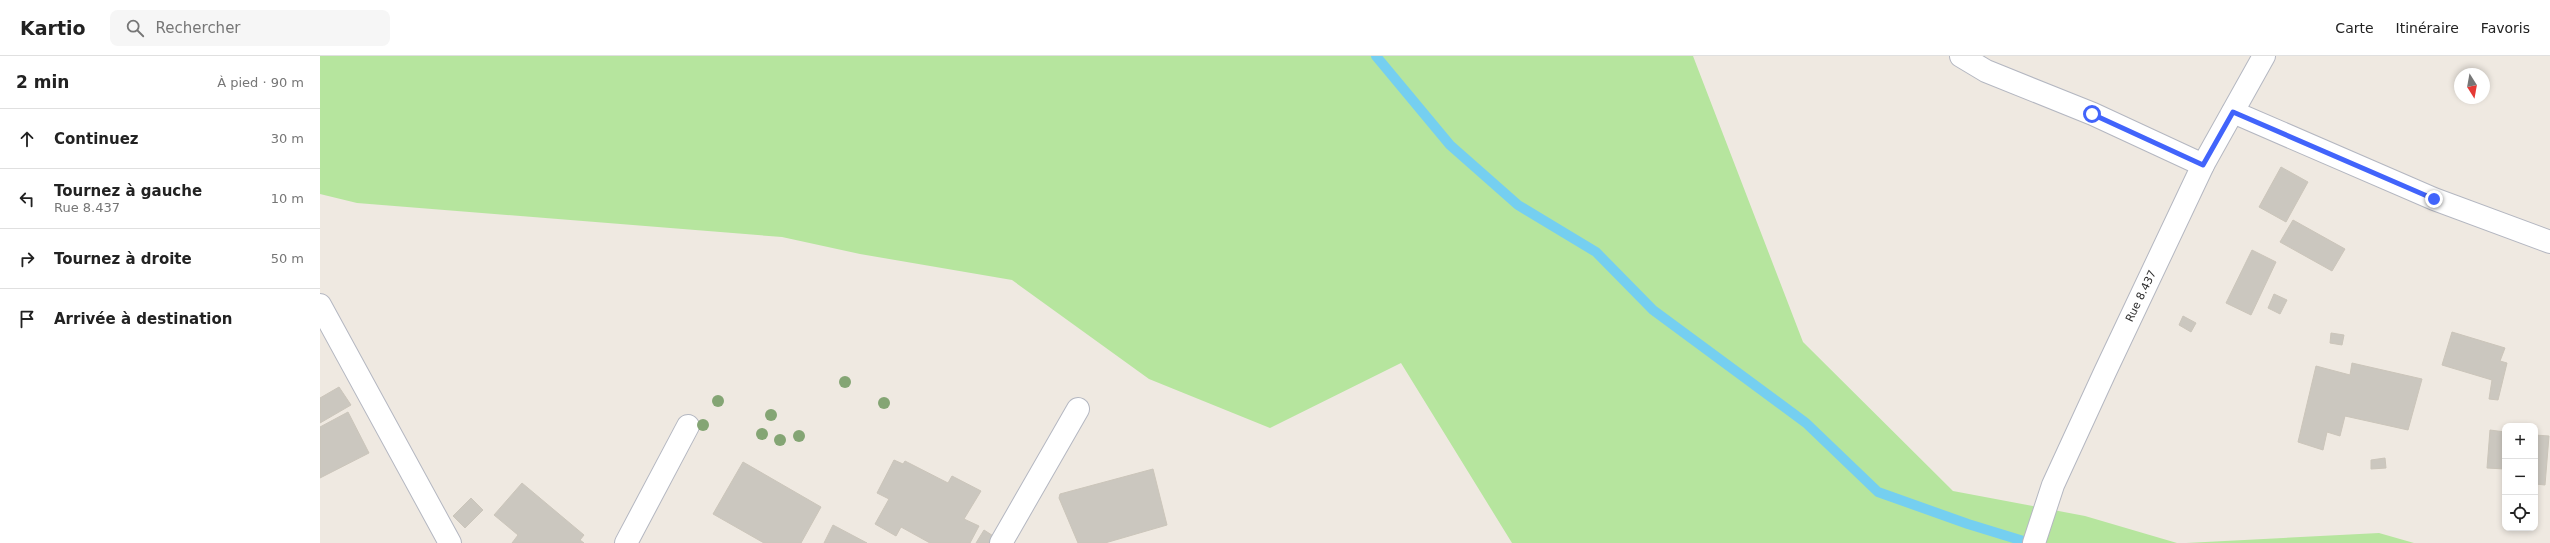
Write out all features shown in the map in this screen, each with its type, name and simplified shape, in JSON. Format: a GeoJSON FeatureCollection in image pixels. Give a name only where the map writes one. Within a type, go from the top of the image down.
{"type":"FeatureCollection","features":[{"type":"Feature","properties":{"kind":"street"},"geometry":{"type":"LineString","coordinates":[[1961,56],[1986,71],[2092,114],[2203,165]]}},
{"type":"Feature","properties":{"kind":"street","name":"Rue 8.437"},"geometry":{"type":"LineString","coordinates":[[2037,533],[2056,478],[2203,165],[2264,56]]}},
{"type":"Feature","properties":{"kind":"street"},"geometry":{"type":"LineString","coordinates":[[2233,112],[2434,199],[2550,242]]}},
{"type":"Feature","properties":{"kind":"street"},"geometry":{"type":"LineString","coordinates":[[320,306],[450,543]]}},
{"type":"Feature","properties":{"kind":"street"},"geometry":{"type":"LineString","coordinates":[[1001,543],[1078,410]]}},
{"type":"Feature","properties":{"kind":"street"},"geometry":{"type":"LineString","coordinates":[[626,543],[688,426]]}},
{"type":"Feature","properties":{"kind":"green space"},"geometry":{"type":"Polygon","coordinates":[[[320,56],[1693,56],[1803,342],[1953,491],[2085,516],[2177,543],[1512,543],[1401,363],[1270,428],[1149,379],[1012,280],[860,254],[782,237],[357,203],[320,194],[320,56]]]}},
{"type":"Feature","properties":{"kind":"green space"},"geometry":{"type":"Polygon","coordinates":[[[2379,533],[2414,543],[2186,543],[2379,533]]]}},
{"type":"Feature","properties":{"kind":"building"},"geometry":{"type":"Polygon","coordinates":[[[2281,167],[2308,182],[2286,222],[2259,207],[2281,167]]]}},
{"type":"Feature","properties":{"kind":"building"},"geometry":{"type":"Polygon","coordinates":[[[2293,220],[2345,249],[2332,271],[2280,242],[2293,220]]]}},
{"type":"Feature","properties":{"kind":"building"},"geometry":{"type":"Polygon","coordinates":[[[2252,250],[2276,262],[2251,315],[2226,303],[2252,250]]]}},
{"type":"Feature","properties":{"kind":"building"},"geometry":{"type":"Polygon","coordinates":[[[2274,294],[2287,300],[2280,314],[2268,308],[2274,294]]]}},
{"type":"Feature","properties":{"kind":"building"},"geometry":{"type":"Polygon","coordinates":[[[2183,316],[2196,323],[2191,332],[2179,325],[2183,316]]]}},
{"type":"Feature","properties":{"kind":"building"},"geometry":{"type":"Polygon","coordinates":[[[2452,332],[2505,348],[2500,361],[2507,363],[2498,400],[2489,399],[2492,380],[2442,365],[2452,332]]]}},
{"type":"Feature","properties":{"kind":"building"},"geometry":{"type":"Polygon","coordinates":[[[2331,333],[2344,335],[2342,345],[2330,343],[2331,333]]]}},
{"type":"Feature","properties":{"kind":"building"},"geometry":{"type":"Polygon","coordinates":[[[2352,363],[2422,379],[2408,430],[2345,416],[2340,436],[2327,432],[2323,450],[2298,442],[2316,366],[2350,375],[2352,363]]]}},
{"type":"Feature","properties":{"kind":"building"},"geometry":{"type":"Polygon","coordinates":[[[339,387],[351,405],[320,423],[320,398],[339,387]]]}},
{"type":"Feature","properties":{"kind":"building"},"geometry":{"type":"Polygon","coordinates":[[[348,412],[369,453],[320,478],[320,427],[348,412]]]}},
{"type":"Feature","properties":{"kind":"building"},"geometry":{"type":"Polygon","coordinates":[[[2490,430],[2502,432],[2502,469],[2487,468],[2490,430]]]}},
{"type":"Feature","properties":{"kind":"building"},"geometry":{"type":"Polygon","coordinates":[[[2538,435],[2549,436],[2545,485],[2538,484],[2538,435]]]}},
{"type":"Feature","properties":{"kind":"building"},"geometry":{"type":"Polygon","coordinates":[[[2385,458],[2386,468],[2371,469],[2371,460],[2385,458]]]}},
{"type":"Feature","properties":{"kind":"building"},"geometry":{"type":"Polygon","coordinates":[[[894,460],[903,464],[905,461],[948,483],[952,476],[981,491],[964,519],[979,526],[970,543],[930,543],[901,527],[896,536],[875,524],[889,499],[877,493],[894,460]]]}},
{"type":"Feature","properties":{"kind":"building"},"geometry":{"type":"Polygon","coordinates":[[[743,462],[821,507],[801,543],[764,543],[713,514],[743,462]]]}},
{"type":"Feature","properties":{"kind":"building"},"geometry":{"type":"Polygon","coordinates":[[[1153,469],[1167,525],[1105,543],[1078,543],[1059,498],[1060,494],[1153,469]]]}},
{"type":"Feature","properties":{"kind":"building"},"geometry":{"type":"Polygon","coordinates":[[[522,483],[584,535],[580,540],[584,543],[512,543],[518,535],[494,515],[522,483]]]}},
{"type":"Feature","properties":{"kind":"building"},"geometry":{"type":"Polygon","coordinates":[[[471,498],[483,510],[465,528],[453,516],[471,498]]]}},
{"type":"Feature","properties":{"kind":"building"},"geometry":{"type":"Polygon","coordinates":[[[833,525],[867,543],[824,543],[833,525]]]}},
{"type":"Feature","properties":{"kind":"building"},"geometry":{"type":"Polygon","coordinates":[[[984,530],[1001,541],[999,543],[976,543],[984,530]]]}},
{"type":"Feature","properties":{"kind":"waterway"},"geometry":{"type":"LineString","coordinates":[[1376,56],[1450,145],[1518,205],[1596,252],[1653,310],[1806,423],[1878,492],[1968,524],[2030,543]]}},
{"type":"Feature","properties":{"kind":"route"},"geometry":{"type":"LineString","coordinates":[[2092,114],[2203,165],[2233,112],[2434,199]]}}]}
